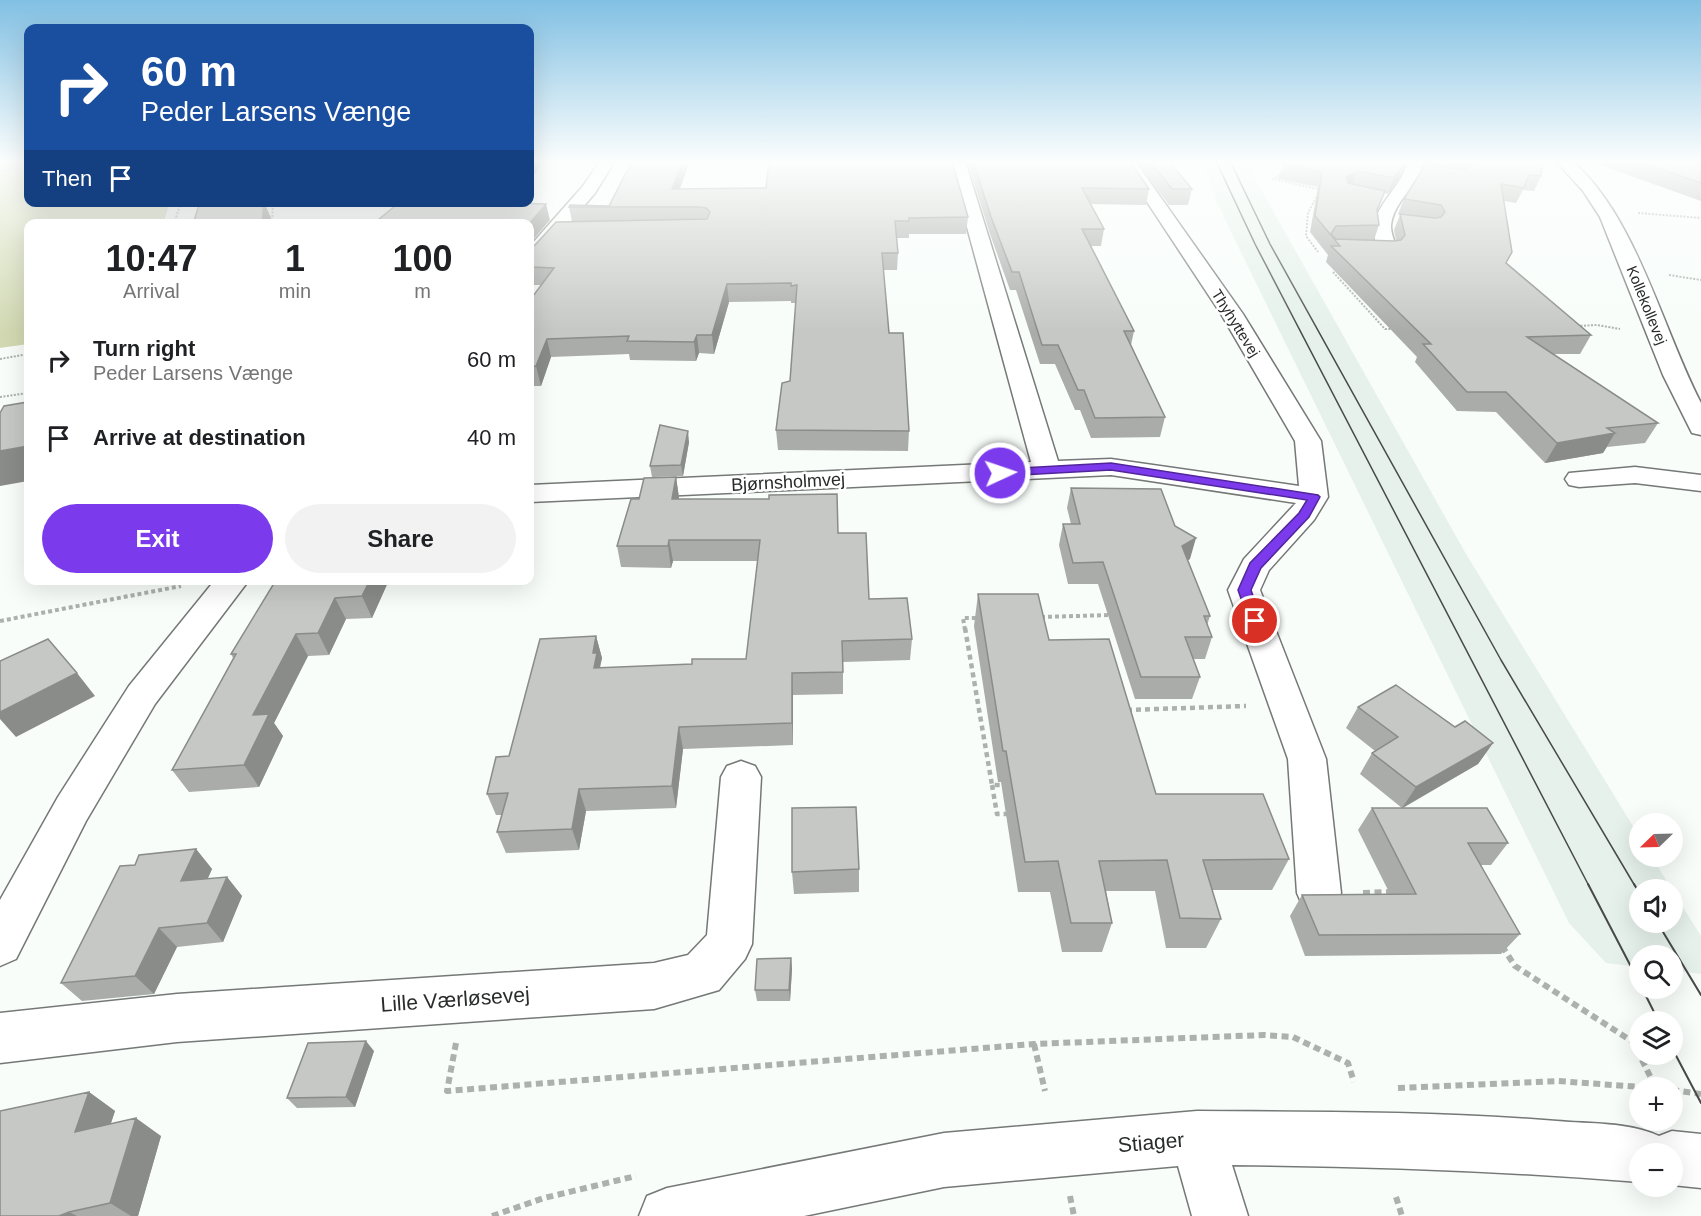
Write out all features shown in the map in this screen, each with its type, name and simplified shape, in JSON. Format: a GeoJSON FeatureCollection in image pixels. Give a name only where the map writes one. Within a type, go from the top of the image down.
{"type":"FeatureCollection","features":[{"type":"Feature","properties":{"kind":"street"},"geometry":{"type":"LineString","coordinates":[[534,253],[565,218]]}},
{"type":"Feature","properties":{"kind":"street"},"geometry":{"type":"LineString","coordinates":[[974,218],[1047,470]]}},
{"type":"Feature","properties":{"kind":"street","name":"Thyhyttevej"},"geometry":{"type":"LineString","coordinates":[[1166,218],[1232,314],[1308,441],[1314,497]]}},
{"type":"Feature","properties":{"kind":"street","name":"Kollekollevej"},"geometry":{"type":"LineString","coordinates":[[1611,218],[1619,233],[1683,396],[1701,427]]}},
{"type":"Feature","properties":{"kind":"street"},"geometry":{"type":"LineString","coordinates":[[1337,249],[1387,250],[1382,225],[1384,220],[1406,224]]}},
{"type":"Feature","properties":{"kind":"street"},"geometry":{"type":"LineString","coordinates":[[554,231],[576,231]]}},
{"type":"Feature","properties":{"kind":"street","name":"Bjørnsholmvej"},"geometry":{"type":"LineString","coordinates":[[534,494],[1111,467],[1314,497]]}},
{"type":"Feature","properties":{"kind":"street"},"geometry":{"type":"LineString","coordinates":[[1579,479],[1635,475],[1701,483]]}},
{"type":"Feature","properties":{"kind":"street"},"geometry":{"type":"LineString","coordinates":[[1314,497],[1304,514],[1255,566],[1245,590],[1307,759],[1319,893]]}},
{"type":"Feature","properties":{"kind":"street"},"geometry":{"type":"LineString","coordinates":[[0,944],[72,809],[142,695],[229,585]]}},
{"type":"Feature","properties":{"kind":"street","name":"Lille Værløsevej"},"geometry":{"type":"LineString","coordinates":[[0,1038],[177,1018],[654,986],[702,974],[729,944],[741,777]]}},
{"type":"Feature","properties":{"kind":"street"},"geometry":{"type":"LineString","coordinates":[[1197,1138],[1220,1216]]}},
{"type":"Feature","properties":{"kind":"street","name":"Stiager"},"geometry":{"type":"LineString","coordinates":[[668,1216],[944,1160],[1197,1138],[1374,1139],[1531,1146],[1629,1154]]}},
{"type":"Feature","properties":{"kind":"street"},"geometry":{"type":"LineString","coordinates":[[1683,1159],[1701,1161]]}},
{"type":"Feature","properties":{"kind":"path"},"geometry":{"type":"LineString","coordinates":[[1667,274],[1701,280]]}},
{"type":"Feature","properties":{"kind":"path"},"geometry":{"type":"LineString","coordinates":[[1575,326],[1597,325],[1659,335]]}},
{"type":"Feature","properties":{"kind":"path"},"geometry":{"type":"LineString","coordinates":[[0,359],[24,355]]}},
{"type":"Feature","properties":{"kind":"path"},"geometry":{"type":"LineString","coordinates":[[0,398],[24,394]]}},
{"type":"Feature","properties":{"kind":"path"},"geometry":{"type":"LineString","coordinates":[[0,621],[185,585]]}},
{"type":"Feature","properties":{"kind":"path"},"geometry":{"type":"LineString","coordinates":[[1033,617],[1114,615]]}},
{"type":"Feature","properties":{"kind":"path"},"geometry":{"type":"LineString","coordinates":[[986,618],[963,618],[997,814],[1019,814]]}},
{"type":"Feature","properties":{"kind":"path"},"geometry":{"type":"LineString","coordinates":[[1129,719],[1126,709],[1286,705]]}},
{"type":"Feature","properties":{"kind":"path"},"geometry":{"type":"LineString","coordinates":[[993,785],[1015,786]]}},
{"type":"Feature","properties":{"kind":"path"},"geometry":{"type":"LineString","coordinates":[[1319,893],[1399,892]]}},
{"type":"Feature","properties":{"kind":"path"},"geometry":{"type":"LineString","coordinates":[[1497,938],[1515,966],[1633,1042],[1650,1077]]}},
{"type":"Feature","properties":{"kind":"path"},"geometry":{"type":"LineString","coordinates":[[447,1091],[1034,1044],[1264,1035],[1293,1037],[1348,1063],[1354,1082]]}},
{"type":"Feature","properties":{"kind":"path"},"geometry":{"type":"LineString","coordinates":[[1034,1044],[1045,1091]]}},
{"type":"Feature","properties":{"kind":"path"},"geometry":{"type":"LineString","coordinates":[[1683,1092],[1701,1094]]}},
{"type":"Feature","properties":{"kind":"path"},"geometry":{"type":"LineString","coordinates":[[1396,1197],[1402,1216]]}},
{"type":"Feature","properties":{"kind":"shaded area"},"geometry":{"type":"Polygon","coordinates":[[[1224,218],[1277,218],[1466,554],[1629,820],[1629,867],[1658,867],[1666,879],[1629,879],[1629,933],[1683,933],[1683,907],[1701,936],[1701,974],[1683,971],[1683,945],[1629,945],[1629,966],[1606,963],[1569,923],[1224,218]]]}},
{"type":"Feature","properties":{"kind":"green space"},"geometry":{"type":"Polygon","coordinates":[[[0,218],[165,218],[24,219],[24,345],[0,348],[0,218]]]}},
{"type":"Feature","properties":{"kind":"building"},"geometry":{"type":"Polygon","coordinates":[[[195,218],[263,218],[262,219],[195,218]]]}},
{"type":"Feature","properties":{"kind":"building"},"geometry":{"type":"Polygon","coordinates":[[[381,218],[534,218],[533,219],[379,219],[381,218]]]}},
{"type":"Feature","properties":{"kind":"building"},"geometry":{"type":"Polygon","coordinates":[[[924,218],[895,221],[898,253],[882,253],[889,333],[903,333],[909,431],[776,430],[782,383],[790,381],[797,285],[791,286],[791,283],[727,284],[712,335],[697,335],[694,342],[627,341],[629,336],[547,339],[534,366],[534,295],[554,268],[534,267],[534,245],[556,222],[924,218]]]}},
{"type":"Feature","properties":{"kind":"building"},"geometry":{"type":"Polygon","coordinates":[[[991,218],[1098,218],[1104,229],[1082,229],[1134,331],[1124,331],[1165,417],[1095,418],[1084,390],[1078,390],[1058,345],[1042,345],[1019,272],[1012,272],[991,218]]]}},
{"type":"Feature","properties":{"kind":"building"},"geometry":{"type":"Polygon","coordinates":[[[1316,218],[1378,218],[1379,225],[1336,226],[1331,234],[1336,239],[1394,241],[1401,240],[1405,235],[1401,218],[1506,218],[1512,252],[1506,263],[1591,335],[1527,337],[1658,423],[1607,428],[1615,433],[1557,443],[1506,392],[1467,392],[1423,344],[1431,344],[1331,246],[1340,246],[1316,218]]]}},
{"type":"Feature","properties":{"kind":"building"},"geometry":{"type":"Polygon","coordinates":[[[24,403],[24,447],[0,451],[0,413],[4,406],[24,403]]]}},
{"type":"Feature","properties":{"kind":"building"},"geometry":{"type":"Polygon","coordinates":[[[660,425],[688,431],[681,465],[650,466],[660,425]]]}},
{"type":"Feature","properties":{"kind":"building"},"geometry":{"type":"Polygon","coordinates":[[[676,477],[672,499],[769,499],[769,495],[837,494],[838,533],[866,533],[869,599],[907,598],[912,639],[842,641],[843,672],[792,673],[792,723],[679,727],[672,786],[579,789],[572,829],[497,832],[508,793],[487,794],[496,757],[509,756],[540,639],[596,636],[593,653],[597,653],[594,668],[692,664],[692,659],[746,659],[760,540],[669,540],[668,546],[617,546],[631,499],[639,499],[644,478],[676,477]]]}},
{"type":"Feature","properties":{"kind":"building"},"geometry":{"type":"Polygon","coordinates":[[[1071,488],[1161,489],[1175,526],[1196,538],[1182,546],[1210,616],[1204,616],[1212,637],[1185,637],[1200,677],[1141,677],[1103,562],[1073,563],[1063,524],[1080,524],[1071,488]]]}},
{"type":"Feature","properties":{"kind":"building"},"geometry":{"type":"Polygon","coordinates":[[[273,585],[368,585],[362,596],[335,598],[318,633],[296,634],[253,715],[269,714],[244,765],[172,770],[236,654],[231,654],[273,585]]]}},
{"type":"Feature","properties":{"kind":"building"},"geometry":{"type":"Polygon","coordinates":[[[978,594],[1038,594],[1049,640],[1109,639],[1156,794],[1263,794],[1289,859],[1203,860],[1221,919],[1180,918],[1167,860],[1099,861],[1112,923],[1071,923],[1058,861],[1025,862],[1006,751],[1003,751],[978,594]]]}},
{"type":"Feature","properties":{"kind":"building"},"geometry":{"type":"Polygon","coordinates":[[[48,639],[77,673],[0,712],[0,661],[48,639]]]}},
{"type":"Feature","properties":{"kind":"building"},"geometry":{"type":"Polygon","coordinates":[[[1396,685],[1455,727],[1465,721],[1493,743],[1416,787],[1372,753],[1398,737],[1358,707],[1396,685]]]}},
{"type":"Feature","properties":{"kind":"building"},"geometry":{"type":"Polygon","coordinates":[[[856,807],[859,869],[792,872],[792,808],[856,807]]]}},
{"type":"Feature","properties":{"kind":"building"},"geometry":{"type":"Polygon","coordinates":[[[1372,808],[1487,808],[1508,843],[1468,843],[1520,934],[1319,935],[1302,895],[1416,894],[1372,808]]]}},
{"type":"Feature","properties":{"kind":"building"},"geometry":{"type":"Polygon","coordinates":[[[196,849],[181,881],[227,877],[207,923],[159,928],[135,976],[61,983],[120,866],[135,865],[139,855],[196,849]]]}},
{"type":"Feature","properties":{"kind":"building"},"geometry":{"type":"Polygon","coordinates":[[[791,958],[789,990],[755,990],[757,959],[791,958]]]}},
{"type":"Feature","properties":{"kind":"building"},"geometry":{"type":"Polygon","coordinates":[[[366,1041],[346,1097],[287,1098],[308,1043],[366,1041]]]}},
{"type":"Feature","properties":{"kind":"building"},"geometry":{"type":"Polygon","coordinates":[[[89,1092],[75,1132],[136,1118],[110,1203],[59,1216],[0,1216],[0,1111],[89,1092]]]}},
{"type":"Feature","properties":{"kind":"tram line"},"geometry":{"type":"LineString","coordinates":[[1243,218],[1589,886]]}},
{"type":"Feature","properties":{"kind":"tram line"},"geometry":{"type":"LineString","coordinates":[[1257,218],[1501,660],[1631,879]]}},
{"type":"Feature","properties":{"kind":"tram line"},"geometry":{"type":"LineString","coordinates":[[1588,884],[1629,963]]}},
{"type":"Feature","properties":{"kind":"tram line"},"geometry":{"type":"LineString","coordinates":[[1664,933],[1701,995]]}},
{"type":"Feature","properties":{"kind":"tram line"},"geometry":{"type":"LineString","coordinates":[[1648,999],[1654,1011]]}},
{"type":"Feature","properties":{"kind":"tram line"},"geometry":{"type":"LineString","coordinates":[[1681,1065],[1701,1103]]}},
{"type":"Feature","properties":{"kind":"route"},"geometry":{"type":"LineString","coordinates":[[1000,473],[1111,467],[1314,497],[1304,514],[1255,566],[1245,590],[1255,621]]}}]}
